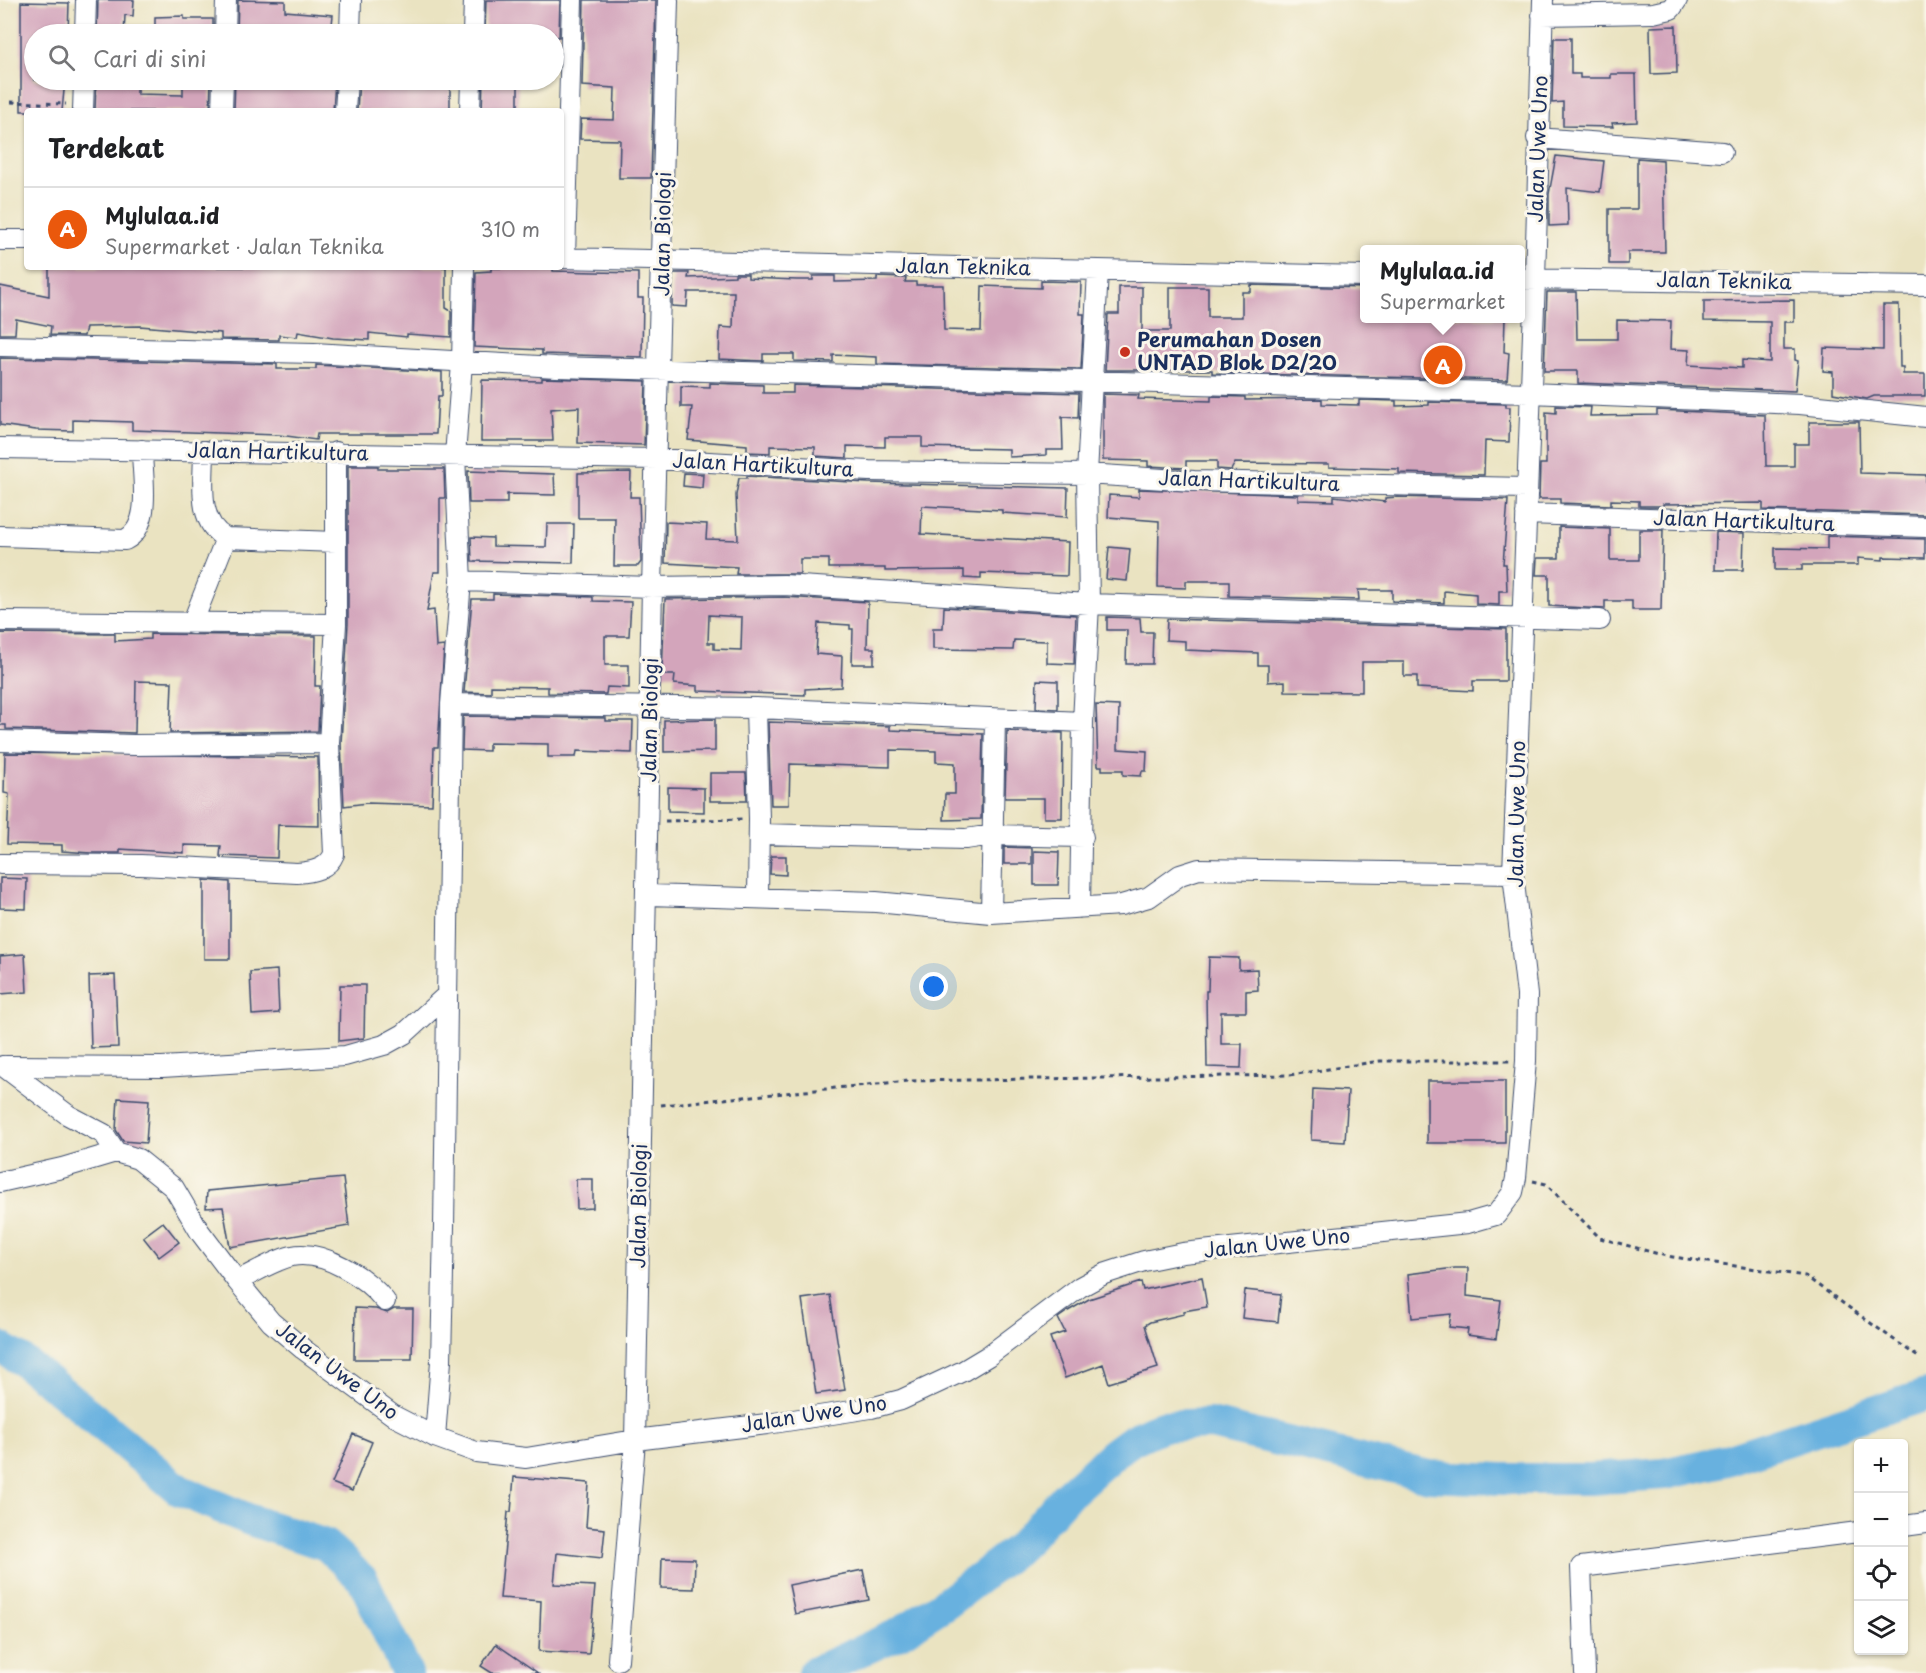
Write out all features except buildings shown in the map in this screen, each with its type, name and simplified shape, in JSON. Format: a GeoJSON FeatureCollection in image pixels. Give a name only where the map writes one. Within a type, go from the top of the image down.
{"type":"FeatureCollection","features":[{"type":"Feature","properties":{"kind":"street"},"geometry":{"type":"LineString","coordinates":[[85,24],[86,0]]}},
{"type":"Feature","properties":{"kind":"street"},"geometry":{"type":"LineString","coordinates":[[225,24],[226,0]]}},
{"type":"Feature","properties":{"kind":"street"},"geometry":{"type":"LineString","coordinates":[[350,24],[351,0]]}},
{"type":"Feature","properties":{"kind":"street"},"geometry":{"type":"LineString","coordinates":[[473,24],[474,0]]}},
{"type":"Feature","properties":{"kind":"street"},"geometry":{"type":"LineString","coordinates":[[564,229],[572,0]]}},
{"type":"Feature","properties":{"kind":"street","name":"Jalan Biologi"},"geometry":{"type":"LineString","coordinates":[[618,1660],[635,1440],[641,1107],[648,895],[652,587],[663,260],[668,0]]}},
{"type":"Feature","properties":{"kind":"street"},"geometry":{"type":"LineString","coordinates":[[1542,7],[1653,13],[1671,9],[1677,0]]}},
{"type":"Feature","properties":{"kind":"street","name":"Jalan Uwe Uno"},"geometry":{"type":"LineString","coordinates":[[116,1152],[138,1159],[174,1188],[200,1232],[237,1281],[271,1322],[303,1349],[394,1416],[435,1437],[476,1452],[526,1458],[635,1440],[767,1424],[901,1400],[980,1361],[1080,1287],[1104,1274],[1144,1261],[1183,1253],[1468,1223],[1496,1215],[1514,1192],[1526,1061],[1527,994],[1513,874],[1530,393],[1528,279],[1542,7]]}},
{"type":"Feature","properties":{"kind":"street"},"geometry":{"type":"LineString","coordinates":[[83,108],[84,90]]}},
{"type":"Feature","properties":{"kind":"street"},"geometry":{"type":"LineString","coordinates":[[222,108],[223,90]]}},
{"type":"Feature","properties":{"kind":"street"},"geometry":{"type":"LineString","coordinates":[[345,108],[346,90]]}},
{"type":"Feature","properties":{"kind":"street"},"geometry":{"type":"LineString","coordinates":[[470,108],[471,90]]}},
{"type":"Feature","properties":{"kind":"street"},"geometry":{"type":"LineString","coordinates":[[1537,138],[1722,152]]}},
{"type":"Feature","properties":{"kind":"street"},"geometry":{"type":"LineString","coordinates":[[0,240],[24,240]]}},
{"type":"Feature","properties":{"kind":"street","name":"Jalan Teknika"},"geometry":{"type":"LineString","coordinates":[[564,258],[1360,276]]}},
{"type":"Feature","properties":{"kind":"street"},"geometry":{"type":"LineString","coordinates":[[435,1437],[441,1349],[451,704],[461,581],[455,456],[462,363],[464,270]]}},
{"type":"Feature","properties":{"kind":"street"},"geometry":{"type":"LineString","coordinates":[[1080,908],[1083,837],[1083,722],[1089,604],[1087,474],[1098,271]]}},
{"type":"Feature","properties":{"kind":"street","name":"Jalan Teknika"},"geometry":{"type":"LineString","coordinates":[[1528,279],[1926,285]]}},
{"type":"Feature","properties":{"kind":"street"},"geometry":{"type":"LineString","coordinates":[[0,346],[314,354],[462,363],[1091,383],[1530,393],[1800,404],[1926,417]]}},
{"type":"Feature","properties":{"kind":"street","name":"Jalan Hartikultura"},"geometry":{"type":"LineString","coordinates":[[0,448],[656,459],[869,471],[1087,474],[1194,481],[1526,488]]}},
{"type":"Feature","properties":{"kind":"street"},"geometry":{"type":"LineString","coordinates":[[0,536],[126,540],[136,535],[143,521],[142,450]]}},
{"type":"Feature","properties":{"kind":"street"},"geometry":{"type":"LineString","coordinates":[[204,451],[204,502],[209,523],[218,534],[226,538],[336,542]]}},
{"type":"Feature","properties":{"kind":"street"},"geometry":{"type":"LineString","coordinates":[[0,864],[141,865],[275,873],[314,872],[331,861],[334,854],[329,743],[336,624],[336,452]]}},
{"type":"Feature","properties":{"kind":"street","name":"Jalan Hartikultura"},"geometry":{"type":"LineString","coordinates":[[1526,514],[1926,526]]}},
{"type":"Feature","properties":{"kind":"street"},"geometry":{"type":"LineString","coordinates":[[192,624],[226,538]]}},
{"type":"Feature","properties":{"kind":"street"},"geometry":{"type":"LineString","coordinates":[[461,581],[652,587],[784,585],[1089,604],[1600,620]]}},
{"type":"Feature","properties":{"kind":"street"},"geometry":{"type":"LineString","coordinates":[[0,621],[336,624]]}},
{"type":"Feature","properties":{"kind":"street"},"geometry":{"type":"LineString","coordinates":[[451,704],[651,705],[1083,722]]}},
{"type":"Feature","properties":{"kind":"street"},"geometry":{"type":"LineString","coordinates":[[756,708],[758,897]]}},
{"type":"Feature","properties":{"kind":"street"},"geometry":{"type":"LineString","coordinates":[[991,912],[995,719]]}},
{"type":"Feature","properties":{"kind":"street"},"geometry":{"type":"LineString","coordinates":[[0,741],[134,745],[329,743]]}},
{"type":"Feature","properties":{"kind":"street"},"geometry":{"type":"LineString","coordinates":[[759,826],[966,840],[992,835],[1083,837]]}},
{"type":"Feature","properties":{"kind":"street"},"geometry":{"type":"LineString","coordinates":[[648,895],[876,902],[991,912],[1121,905],[1149,897],[1180,875],[1199,869],[1513,874]]}},
{"type":"Feature","properties":{"kind":"street"},"geometry":{"type":"LineString","coordinates":[[3,1066],[162,1067],[260,1059],[345,1056],[384,1045],[404,1034],[446,996]]}},
{"type":"Feature","properties":{"kind":"street"},"geometry":{"type":"LineString","coordinates":[[0,1182],[62,1168],[116,1152],[104,1134],[68,1115],[3,1066]]}},
{"type":"Feature","properties":{"kind":"street"},"geometry":{"type":"LineString","coordinates":[[237,1281],[284,1258],[308,1256],[360,1276],[385,1301]]}},
{"type":"Feature","properties":{"kind":"street"},"geometry":{"type":"LineString","coordinates":[[1908,1526],[1926,1524]]}},
{"type":"Feature","properties":{"kind":"street"},"geometry":{"type":"LineString","coordinates":[[1585,1673],[1581,1568],[1854,1533]]}},
{"type":"Feature","properties":{"kind":"path"},"geometry":{"type":"LineString","coordinates":[[11,102],[83,108]]}},
{"type":"Feature","properties":{"kind":"path"},"geometry":{"type":"LineString","coordinates":[[648,821],[759,826]]}},
{"type":"Feature","properties":{"kind":"path"},"geometry":{"type":"LineString","coordinates":[[641,1107],[908,1081],[1290,1075],[1380,1061],[1526,1061]]}},
{"type":"Feature","properties":{"kind":"path"},"geometry":{"type":"LineString","coordinates":[[1516,1178],[1546,1184],[1600,1238],[1666,1256],[1805,1276],[1918,1357]]}},
{"type":"Feature","properties":{"kind":"waterway"},"geometry":{"type":"LineString","coordinates":[[0,1347],[20,1359],[70,1398],[179,1490],[250,1520],[326,1545],[363,1580],[407,1673]]}},
{"type":"Feature","properties":{"kind":"waterway"},"geometry":{"type":"LineString","coordinates":[[813,1673],[900,1633],[949,1601],[1021,1546],[1065,1497],[1113,1454],[1132,1440],[1162,1426],[1211,1424],[1429,1476],[1590,1479],[1664,1474],[1723,1461],[1926,1395]]}},
{"type":"Feature","properties":{"kind":"place","name":"Perumahan Dosen UNTAD Blok D2/20"},"geometry":{"type":"Point","coordinates":[1125,352]}},
{"type":"Feature","properties":{"kind":"place","name":"Mylulaa.id"},"geometry":{"type":"Point","coordinates":[1443,365]}}]}
